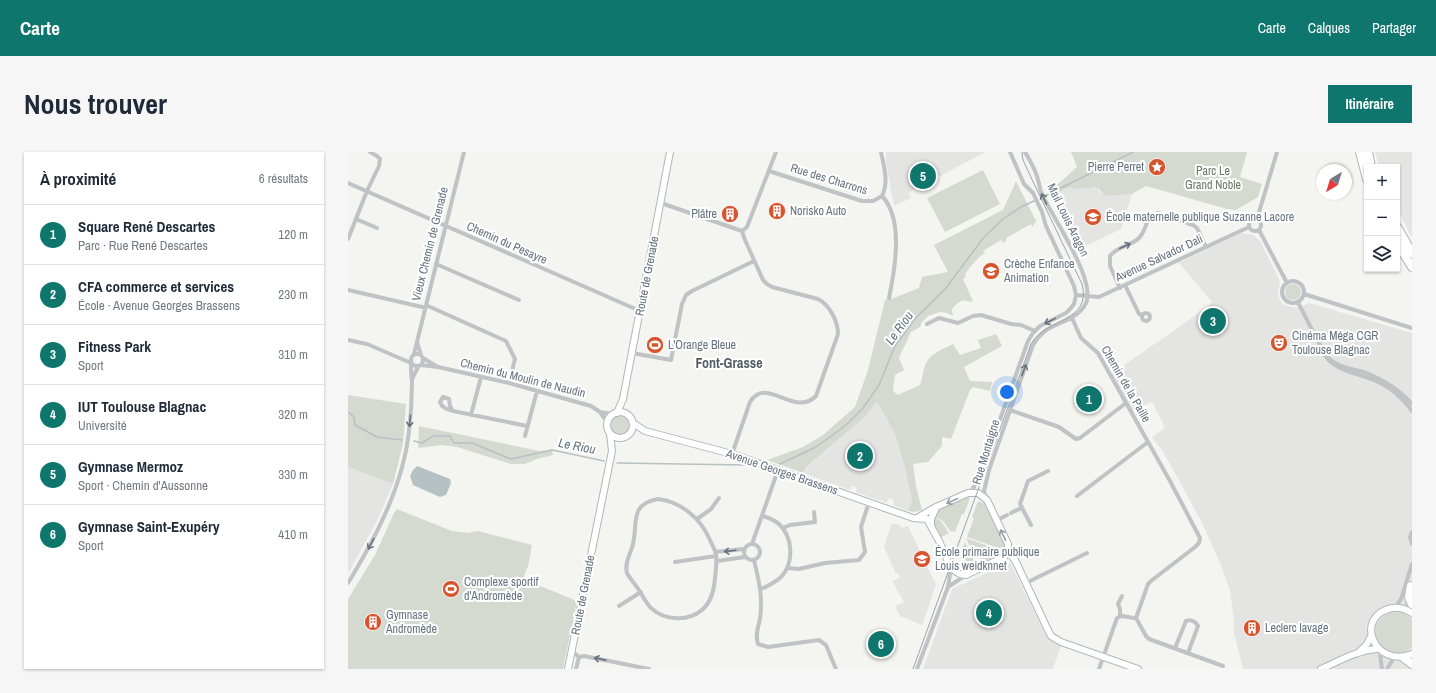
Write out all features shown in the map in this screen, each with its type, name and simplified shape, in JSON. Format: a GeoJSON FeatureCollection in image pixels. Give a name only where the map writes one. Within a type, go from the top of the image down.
{"type":"FeatureCollection","features":[{"type":"Feature","properties":{"kind":"highway"},"geometry":{"type":"LineString","coordinates":[[1360,152],[1364,168]]}},
{"type":"Feature","properties":{"kind":"highway"},"geometry":{"type":"LineString","coordinates":[[1368,152],[1370,164]]}},
{"type":"Feature","properties":{"kind":"highway"},"geometry":{"type":"LineString","coordinates":[[1400,232],[1412,253]]}},
{"type":"Feature","properties":{"kind":"highway"},"geometry":{"type":"LineString","coordinates":[[1400,248],[1412,267]]}},
{"type":"Feature","properties":{"kind":"highway"},"geometry":{"type":"LineString","coordinates":[[1411,609],[1409,597],[1412,584]]}},
{"type":"Feature","properties":{"kind":"highway"},"geometry":{"type":"LineString","coordinates":[[1404,658],[1412,664]]}},
{"type":"Feature","properties":{"kind":"street"},"geometry":{"type":"LineString","coordinates":[[348,238],[380,162],[377,156],[370,152]]}},
{"type":"Feature","properties":{"kind":"street","name":"Vieux Chemin de Grenade"},"geometry":{"type":"LineString","coordinates":[[411,364],[464,152]]}},
{"type":"Feature","properties":{"kind":"street","name":"Route de Grenade"},"geometry":{"type":"LineString","coordinates":[[623,399],[670,152]]}},
{"type":"Feature","properties":{"kind":"street"},"geometry":{"type":"LineString","coordinates":[[742,231],[747,227],[776,152]]}},
{"type":"Feature","properties":{"kind":"street"},"geometry":{"type":"LineString","coordinates":[[881,152],[886,177],[885,190],[882,196],[891,209],[895,230],[895,266],[889,298]]}},
{"type":"Feature","properties":{"kind":"street","name":"Mail Louis Aragon"},"geometry":{"type":"LineString","coordinates":[[1010,152],[1025,185],[1033,193],[1042,212],[1046,226],[1074,286],[1076,295]]}},
{"type":"Feature","properties":{"kind":"street","name":"Mail Louis Aragon"},"geometry":{"type":"LineString","coordinates":[[1025,152],[1038,179],[1041,193],[1049,209],[1057,220],[1086,280],[1088,297]]}},
{"type":"Feature","properties":{"kind":"street"},"geometry":{"type":"LineString","coordinates":[[1257,219],[1278,152]]}},
{"type":"Feature","properties":{"kind":"street","name":"Rue des Charrons"},"geometry":{"type":"LineString","coordinates":[[769,171],[862,201],[873,201],[882,196]]}},
{"type":"Feature","properties":{"kind":"street","name":"Chemin du Pesayre"},"geometry":{"type":"LineString","coordinates":[[348,182],[446,227],[640,311]]}},
{"type":"Feature","properties":{"kind":"street"},"geometry":{"type":"LineString","coordinates":[[660,203],[742,231],[763,280],[772,287],[818,299],[825,303],[829,308],[837,326],[838,334],[816,396],[810,401],[801,403],[795,403],[767,393],[753,396],[732,454]]}},
{"type":"Feature","properties":{"kind":"street"},"geometry":{"type":"LineString","coordinates":[[1120,288],[1110,266],[1110,256],[1116,250],[1136,241],[1143,233],[1147,220],[1153,214],[1158,213],[1193,225],[1197,228],[1206,247]]}},
{"type":"Feature","properties":{"kind":"street"},"geometry":{"type":"LineString","coordinates":[[356,219],[377,228]]}},
{"type":"Feature","properties":{"kind":"street"},"geometry":{"type":"LineString","coordinates":[[1257,219],[1250,220],[1249,227],[1253,231],[1259,230]]}},
{"type":"Feature","properties":{"kind":"street"},"geometry":{"type":"LineString","coordinates":[[1257,219],[1261,225],[1259,230],[1287,283]]}},
{"type":"Feature","properties":{"kind":"street","name":"Avenue Salvador Dali"},"geometry":{"type":"LineString","coordinates":[[1076,295],[1099,297],[1249,227]]}},
{"type":"Feature","properties":{"kind":"street"},"geometry":{"type":"LineString","coordinates":[[632,353],[671,360],[682,304],[686,295],[692,290],[754,261]]}},
{"type":"Feature","properties":{"kind":"street"},"geometry":{"type":"LineString","coordinates":[[436,264],[519,300]]}},
{"type":"Feature","properties":{"kind":"street"},"geometry":{"type":"LineString","coordinates":[[1293,281],[1299,283],[1304,288],[1304,294],[1298,303],[1289,303],[1283,297],[1282,289],[1287,283],[1293,281]]}},
{"type":"Feature","properties":{"kind":"street"},"geometry":{"type":"LineString","coordinates":[[1125,285],[1139,314],[1142,315]]}},
{"type":"Feature","properties":{"kind":"street"},"geometry":{"type":"LineString","coordinates":[[348,290],[422,307],[428,306],[506,341],[515,359],[508,383]]}},
{"type":"Feature","properties":{"kind":"street"},"geometry":{"type":"LineString","coordinates":[[1304,294],[1412,328]]}},
{"type":"Feature","properties":{"kind":"street","name":"Rue Montaigne"},"geometry":{"type":"LineString","coordinates":[[968,493],[974,487],[982,467],[1026,344],[1035,331],[1044,324],[1068,311],[1074,304],[1076,295]]}},
{"type":"Feature","properties":{"kind":"street","name":"Rue Montaigne"},"geometry":{"type":"LineString","coordinates":[[987,500],[984,486],[1035,343],[1045,331],[1072,318],[1082,310],[1088,297]]}},
{"type":"Feature","properties":{"kind":"street"},"geometry":{"type":"LineString","coordinates":[[1298,303],[1326,357],[1332,364],[1383,384],[1398,396],[1412,411]]}},
{"type":"Feature","properties":{"kind":"street"},"geometry":{"type":"LineString","coordinates":[[927,324],[939,318],[958,323],[981,314],[1011,324],[1021,325],[1035,331]]}},
{"type":"Feature","properties":{"kind":"street","name":"Chemin de la Paille"},"geometry":{"type":"LineString","coordinates":[[1072,318],[1081,338],[1098,353],[1170,481],[1200,538],[1199,543],[1195,547],[1150,580],[1136,618]]}},
{"type":"Feature","properties":{"kind":"street"},"geometry":{"type":"LineString","coordinates":[[348,340],[367,344],[411,364],[412,382],[409,433],[400,474],[376,535],[348,583]]}},
{"type":"Feature","properties":{"kind":"street","name":"Vieux Chemin de Grenade"},"geometry":{"type":"LineString","coordinates":[[417,342],[422,356]]}},
{"type":"Feature","properties":{"kind":"street"},"geometry":{"type":"LineString","coordinates":[[1322,348],[1333,361],[1386,382],[1412,404]]}},
{"type":"Feature","properties":{"kind":"street"},"geometry":{"type":"LineString","coordinates":[[396,357],[422,356],[423,362],[412,382]]}},
{"type":"Feature","properties":{"kind":"street","name":"Chemin du Moulin de Naudin"},"geometry":{"type":"LineString","coordinates":[[422,356],[438,367]]}},
{"type":"Feature","properties":{"kind":"street","name":"Chemin du Moulin de Naudin"},"geometry":{"type":"LineString","coordinates":[[411,364],[438,367],[508,383],[591,406],[600,412],[607,422]]}},
{"type":"Feature","properties":{"kind":"street"},"geometry":{"type":"LineString","coordinates":[[471,415],[481,377]]}},
{"type":"Feature","properties":{"kind":"street"},"geometry":{"type":"LineString","coordinates":[[525,436],[536,391]]}},
{"type":"Feature","properties":{"kind":"street"},"geometry":{"type":"LineString","coordinates":[[615,413],[623,399]]}},
{"type":"Feature","properties":{"kind":"street"},"geometry":{"type":"LineString","coordinates":[[612,451],[621,438],[630,433],[632,428],[632,423],[627,415],[623,399]]}},
{"type":"Feature","properties":{"kind":"street"},"geometry":{"type":"LineString","coordinates":[[1010,410],[1059,427],[1076,440],[1126,403]]}},
{"type":"Feature","properties":{"kind":"street"},"geometry":{"type":"LineString","coordinates":[[453,411],[527,426]]}},
{"type":"Feature","properties":{"kind":"street","name":"Chemin du Moulin de Naudin"},"geometry":{"type":"LineString","coordinates":[[600,412],[615,413]]}},
{"type":"Feature","properties":{"kind":"street"},"geometry":{"type":"LineString","coordinates":[[612,451],[610,434],[607,428],[609,417],[615,413],[622,412],[627,415]]}},
{"type":"Feature","properties":{"kind":"street","name":"Avenue Georges Brassens"},"geometry":{"type":"LineString","coordinates":[[632,423],[645,431],[732,454],[913,518],[918,517]]}},
{"type":"Feature","properties":{"kind":"street","name":"Avenue Georges Brassens"},"geometry":{"type":"LineString","coordinates":[[630,433],[645,431]]}},
{"type":"Feature","properties":{"kind":"street"},"geometry":{"type":"LineString","coordinates":[[610,434],[615,438],[621,438]]}},
{"type":"Feature","properties":{"kind":"street"},"geometry":{"type":"LineString","coordinates":[[1077,496],[1148,442]]}},
{"type":"Feature","properties":{"kind":"street","name":"Route de Grenade"},"geometry":{"type":"LineString","coordinates":[[568,669],[612,451]]}},
{"type":"Feature","properties":{"kind":"street"},"geometry":{"type":"LineString","coordinates":[[752,544],[778,470]]}},
{"type":"Feature","properties":{"kind":"street"},"geometry":{"type":"LineString","coordinates":[[1031,525],[1020,504],[1028,481],[1048,471]]}},
{"type":"Feature","properties":{"kind":"street"},"geometry":{"type":"LineString","coordinates":[[918,517],[968,493],[978,493],[987,500],[1008,544],[1008,550],[1004,557]]}},
{"type":"Feature","properties":{"kind":"street"},"geometry":{"type":"LineString","coordinates":[[697,519],[711,509],[719,498]]}},
{"type":"Feature","properties":{"kind":"street"},"geometry":{"type":"LineString","coordinates":[[652,500],[666,500],[681,507],[697,519],[709,537],[716,554],[713,592],[704,608],[692,616],[676,619],[659,614],[648,605],[641,592],[629,577],[626,568],[628,557],[634,542],[635,518],[646,503],[652,500]]}},
{"type":"Feature","properties":{"kind":"street"},"geometry":{"type":"LineString","coordinates":[[787,568],[799,569],[825,563],[859,560],[865,552],[862,527],[869,502]]}},
{"type":"Feature","properties":{"kind":"street"},"geometry":{"type":"LineString","coordinates":[[931,527],[931,519],[936,508]]}},
{"type":"Feature","properties":{"kind":"street"},"geometry":{"type":"LineString","coordinates":[[996,521],[1021,508]]}},
{"type":"Feature","properties":{"kind":"street"},"geometry":{"type":"LineString","coordinates":[[783,528],[790,525],[815,522],[814,512]]}},
{"type":"Feature","properties":{"kind":"street"},"geometry":{"type":"LineString","coordinates":[[761,589],[778,580],[787,568],[791,555],[783,528],[775,521],[763,516]]}},
{"type":"Feature","properties":{"kind":"street"},"geometry":{"type":"LineString","coordinates":[[918,517],[927,519],[949,564],[950,574],[948,587],[918,669]]}},
{"type":"Feature","properties":{"kind":"street"},"geometry":{"type":"LineString","coordinates":[[1412,532],[1410,537],[1412,544]]}},
{"type":"Feature","properties":{"kind":"street"},"geometry":{"type":"LineString","coordinates":[[675,562],[744,549],[746,546],[752,544],[758,547],[760,553],[757,559],[754,560],[750,560],[745,557],[716,561]]}},
{"type":"Feature","properties":{"kind":"street"},"geometry":{"type":"LineString","coordinates":[[744,549],[743,552],[745,557]]}},
{"type":"Feature","properties":{"kind":"street"},"geometry":{"type":"LineString","coordinates":[[1008,550],[1026,583],[1051,636],[1061,642],[1138,669]]}},
{"type":"Feature","properties":{"kind":"street"},"geometry":{"type":"LineString","coordinates":[[1026,583],[1086,553]]}},
{"type":"Feature","properties":{"kind":"street"},"geometry":{"type":"LineString","coordinates":[[948,587],[966,575],[1004,557],[1013,558]]}},
{"type":"Feature","properties":{"kind":"street"},"geometry":{"type":"LineString","coordinates":[[754,560],[761,589],[762,603],[756,638],[758,644],[760,646],[768,647],[819,640],[826,645],[836,669]]}},
{"type":"Feature","properties":{"kind":"street"},"geometry":{"type":"LineString","coordinates":[[949,564],[957,572],[966,575]]}},
{"type":"Feature","properties":{"kind":"street"},"geometry":{"type":"LineString","coordinates":[[1395,608],[1401,599],[1412,564]]}},
{"type":"Feature","properties":{"kind":"street"},"geometry":{"type":"LineString","coordinates":[[619,606],[641,592]]}},
{"type":"Feature","properties":{"kind":"street"},"geometry":{"type":"LineString","coordinates":[[1099,669],[1115,622],[1120,616],[1118,604],[1122,596]]}},
{"type":"Feature","properties":{"kind":"street"},"geometry":{"type":"LineString","coordinates":[[1382,669],[1378,651],[1371,636],[1371,628],[1374,620],[1384,611],[1395,608],[1411,609]]}},
{"type":"Feature","properties":{"kind":"street"},"geometry":{"type":"LineString","coordinates":[[1120,616],[1132,619],[1136,618],[1149,639],[1222,666]]}},
{"type":"Feature","properties":{"kind":"street"},"geometry":{"type":"LineString","coordinates":[[1175,648],[1186,622],[1190,620],[1196,622],[1198,626],[1188,653]]}},
{"type":"Feature","properties":{"kind":"street"},"geometry":{"type":"LineString","coordinates":[[1357,653],[1367,644],[1371,636]]}},
{"type":"Feature","properties":{"kind":"street"},"geometry":{"type":"LineString","coordinates":[[1321,669],[1367,650],[1378,651],[1393,659],[1404,658],[1412,654]]}},
{"type":"Feature","properties":{"kind":"street"},"geometry":{"type":"LineString","coordinates":[[572,651],[579,657],[584,656],[648,669]]}},
{"type":"Feature","properties":{"kind":"street"},"geometry":{"type":"LineString","coordinates":[[576,669],[579,657]]}},
{"type":"Feature","properties":{"kind":"street"},"geometry":{"type":"LineString","coordinates":[[1387,669],[1393,659]]}},
{"type":"Feature","properties":{"kind":"shaded area"},"geometry":{"type":"Polygon","coordinates":[[[886,152],[986,152],[913,190],[909,193],[911,198],[894,206],[886,162],[886,152]]]}},
{"type":"Feature","properties":{"kind":"shaded area"},"geometry":{"type":"Polygon","coordinates":[[[1375,152],[1412,152],[1412,238],[1400,214],[1400,164],[1378,164],[1375,152]]]}},
{"type":"Feature","properties":{"kind":"shaded area","name":"École maternelle publique Suzanne Lacore"},"geometry":{"type":"Polygon","coordinates":[[[1094,186],[1105,196],[1132,194],[1121,229],[1076,251],[1054,197],[1055,194],[1070,187],[1089,188],[1094,186]]]}},
{"type":"Feature","properties":{"kind":"shaded area"},"geometry":{"type":"Polygon","coordinates":[[[1241,233],[1253,235],[1260,241],[1280,281],[1278,295],[1282,304],[1296,308],[1309,303],[1412,333],[1412,669],[1243,669],[1234,633],[1234,620],[1230,591],[1221,565],[1202,523],[1180,482],[1162,450],[1152,437],[1165,428],[1152,402],[1131,411],[1110,375],[1209,306],[1212,302],[1179,263],[1241,233]]]}},
{"type":"Feature","properties":{"kind":"shaded area"},"geometry":{"type":"Polygon","coordinates":[[[877,400],[895,434],[904,464],[912,501],[908,511],[893,505],[894,500],[889,498],[887,503],[856,492],[857,488],[852,486],[850,490],[803,473],[806,467],[866,416],[877,400]]]}},
{"type":"Feature","properties":{"kind":"shaded area"},"geometry":{"type":"Polygon","coordinates":[[[417,466],[450,479],[451,483],[446,495],[440,497],[413,485],[410,476],[417,466]]]}},
{"type":"Feature","properties":{"kind":"shaded area"},"geometry":{"type":"Polygon","coordinates":[[[348,467],[393,484],[379,517],[348,574],[348,467]]]}},
{"type":"Feature","properties":{"kind":"shaded area","name":"École primaire publique Louis weidknnet"},"geometry":{"type":"Polygon","coordinates":[[[892,523],[900,525],[901,528],[908,526],[936,585],[922,625],[900,616],[895,606],[904,602],[892,581],[900,578],[898,573],[896,574],[884,547],[892,523]]]}},
{"type":"Feature","properties":{"kind":"shaded area"},"geometry":{"type":"Polygon","coordinates":[[[1008,563],[1011,563],[1045,634],[1050,640],[1061,646],[1053,669],[923,669],[952,589],[1008,563]]]}},
{"type":"Feature","properties":{"kind":"green space","name":"Parc Le Grand Noble"},"geometry":{"type":"Polygon","coordinates":[[[1071,152],[1247,152],[1240,177],[1262,184],[1258,197],[1236,210],[1227,209],[1146,186],[1132,194],[1105,196],[1098,188],[1097,189],[1094,186],[1090,188],[1077,189],[1070,187],[1055,194],[1049,186],[1056,183],[1057,185],[1077,167],[1071,152]]]}},
{"type":"Feature","properties":{"kind":"green space"},"geometry":{"type":"Polygon","coordinates":[[[983,170],[1000,204],[945,232],[927,198],[983,170]]]}},
{"type":"Feature","properties":{"kind":"green space"},"geometry":{"type":"Polygon","coordinates":[[[1016,181],[1035,219],[1037,220],[1032,227],[1031,224],[1006,238],[1007,240],[1003,243],[1001,240],[983,251],[985,253],[971,266],[965,274],[966,277],[963,279],[973,301],[971,302],[965,300],[958,303],[952,309],[953,316],[940,312],[928,316],[922,322],[920,327],[911,332],[899,358],[904,370],[895,375],[893,391],[898,395],[920,385],[925,365],[928,360],[938,352],[953,344],[960,355],[981,348],[978,340],[996,334],[1002,346],[964,367],[970,381],[992,382],[990,391],[973,387],[970,390],[951,439],[942,437],[942,446],[928,462],[913,464],[916,486],[922,510],[915,512],[908,511],[912,501],[904,464],[895,434],[877,401],[866,416],[806,467],[803,473],[767,460],[803,447],[823,435],[855,407],[868,370],[885,300],[919,288],[922,277],[948,272],[934,245],[1003,210],[1016,181]]]}},
{"type":"Feature","properties":{"kind":"green space"},"geometry":{"type":"Polygon","coordinates":[[[1290,284],[1296,284],[1301,289],[1299,298],[1296,300],[1290,300],[1285,295],[1285,289],[1290,284]]]}},
{"type":"Feature","properties":{"kind":"green space"},"geometry":{"type":"Polygon","coordinates":[[[1091,388],[1101,401],[1088,411],[1077,398],[1091,388]]]}},
{"type":"Feature","properties":{"kind":"green space"},"geometry":{"type":"Polygon","coordinates":[[[348,395],[406,404],[403,444],[393,484],[348,467],[348,395]]]}},
{"type":"Feature","properties":{"kind":"green space"},"geometry":{"type":"Polygon","coordinates":[[[620,415],[627,418],[630,425],[627,432],[620,435],[613,432],[610,425],[613,418],[620,415]]]}},
{"type":"Feature","properties":{"kind":"green space"},"geometry":{"type":"Polygon","coordinates":[[[419,426],[540,451],[552,450],[553,455],[525,464],[511,464],[457,447],[442,445],[418,448],[419,426]]]}},
{"type":"Feature","properties":{"kind":"green space"},"geometry":{"type":"Polygon","coordinates":[[[966,497],[970,498],[964,514],[962,514],[955,532],[950,531],[943,521],[934,516],[938,510],[966,497]]]}},
{"type":"Feature","properties":{"kind":"green space"},"geometry":{"type":"Polygon","coordinates":[[[978,501],[986,504],[1006,547],[1001,549],[967,537],[978,501]]]}},
{"type":"Feature","properties":{"kind":"green space","name":"Complexe sportif d'Andromède"},"geometry":{"type":"Polygon","coordinates":[[[397,509],[452,531],[468,533],[478,531],[532,545],[528,566],[523,579],[577,601],[563,669],[348,669],[348,599],[375,555],[397,509]]]}},
{"type":"Feature","properties":{"kind":"green space"},"geometry":{"type":"Polygon","coordinates":[[[934,517],[941,521],[949,533],[940,538],[934,526],[934,517]]]}},
{"type":"Feature","properties":{"kind":"green space"},"geometry":{"type":"Polygon","coordinates":[[[966,538],[1005,552],[985,563],[982,559],[975,557],[966,538]]]}},
{"type":"Feature","properties":{"kind":"green space"},"geometry":{"type":"Polygon","coordinates":[[[965,542],[974,561],[975,568],[970,571],[961,550],[965,542]]]}},
{"type":"Feature","properties":{"kind":"green space"},"geometry":{"type":"Polygon","coordinates":[[[1392,612],[1404,613],[1412,619],[1412,647],[1402,652],[1393,653],[1385,649],[1379,643],[1376,635],[1376,626],[1381,618],[1392,612]]]}},
{"type":"Feature","properties":{"kind":"waterway","name":"Le Riou"},"geometry":{"type":"LineString","coordinates":[[1045,196],[1133,152]]}},
{"type":"Feature","properties":{"kind":"waterway","name":"Le Riou"},"geometry":{"type":"LineString","coordinates":[[780,464],[816,447],[845,426],[863,408],[879,385],[895,346],[914,320],[946,288],[984,237],[1003,219],[1021,207],[1036,200]]}},
{"type":"Feature","properties":{"kind":"waterway","name":"Le Riou"},"geometry":{"type":"LineString","coordinates":[[348,412],[354,417],[355,425],[377,437],[402,440]]}},
{"type":"Feature","properties":{"kind":"waterway","name":"Le Riou"},"geometry":{"type":"LineString","coordinates":[[414,441],[422,443],[433,436],[450,436],[454,443],[472,443],[511,459],[552,450],[604,461]]}},
{"type":"Feature","properties":{"kind":"waterway","name":"Le Riou"},"geometry":{"type":"LineString","coordinates":[[617,463],[745,465]]}},
{"type":"Feature","properties":{"kind":"tram line"},"geometry":{"type":"LineString","coordinates":[[913,669],[1031,344],[1038,335],[1074,313],[1080,306],[1083,297],[1082,284],[1028,171],[1023,160],[1022,152]]}},
{"type":"Feature","properties":{"kind":"place","name":"Pierre Perret"},"geometry":{"type":"Point","coordinates":[1157,167]}},
{"type":"Feature","properties":{"kind":"place","name":"Gymnase Mermoz"},"geometry":{"type":"Point","coordinates":[923,176]}},
{"type":"Feature","properties":{"kind":"place","name":"Norisko Auto"},"geometry":{"type":"Point","coordinates":[777,211]}},
{"type":"Feature","properties":{"kind":"place","name":"Plâtre"},"geometry":{"type":"Point","coordinates":[730,214]}},
{"type":"Feature","properties":{"kind":"place","name":"École maternelle publique Suzanne Lacore"},"geometry":{"type":"Point","coordinates":[1093,217]}},
{"type":"Feature","properties":{"kind":"place","name":"Crèche Enfance Animation"},"geometry":{"type":"Point","coordinates":[991,271]}},
{"type":"Feature","properties":{"kind":"place","name":"Fitness Park"},"geometry":{"type":"Point","coordinates":[1213,321]}},
{"type":"Feature","properties":{"kind":"place","name":"Cinéma Méga CGR Toulouse Blagnac"},"geometry":{"type":"Point","coordinates":[1279,343]}},
{"type":"Feature","properties":{"kind":"place","name":"L'Orange Bleue"},"geometry":{"type":"Point","coordinates":[655,345]}},
{"type":"Feature","properties":{"kind":"place","name":"Square René Descartes"},"geometry":{"type":"Point","coordinates":[1089,399]}},
{"type":"Feature","properties":{"kind":"place","name":"CFA commerce et services"},"geometry":{"type":"Point","coordinates":[860,456]}},
{"type":"Feature","properties":{"kind":"place","name":"École primaire publique Louis weidknnet"},"geometry":{"type":"Point","coordinates":[922,559]}},
{"type":"Feature","properties":{"kind":"place","name":"Complexe sportif d'Andromède"},"geometry":{"type":"Point","coordinates":[451,589]}},
{"type":"Feature","properties":{"kind":"place","name":"IUT Toulouse Blagnac"},"geometry":{"type":"Point","coordinates":[989,613]}},
{"type":"Feature","properties":{"kind":"place","name":"Gymnase Andromède"},"geometry":{"type":"Point","coordinates":[373,622]}},
{"type":"Feature","properties":{"kind":"place","name":"Leclerc lavage"},"geometry":{"type":"Point","coordinates":[1252,628]}},
{"type":"Feature","properties":{"kind":"place","name":"Gymnase Saint-Exupéry"},"geometry":{"type":"Point","coordinates":[881,644]}},
{"type":"Feature","properties":{"kind":"district","name":"Font-Grasse"},"geometry":{"type":"Point","coordinates":[729,363]}}]}
